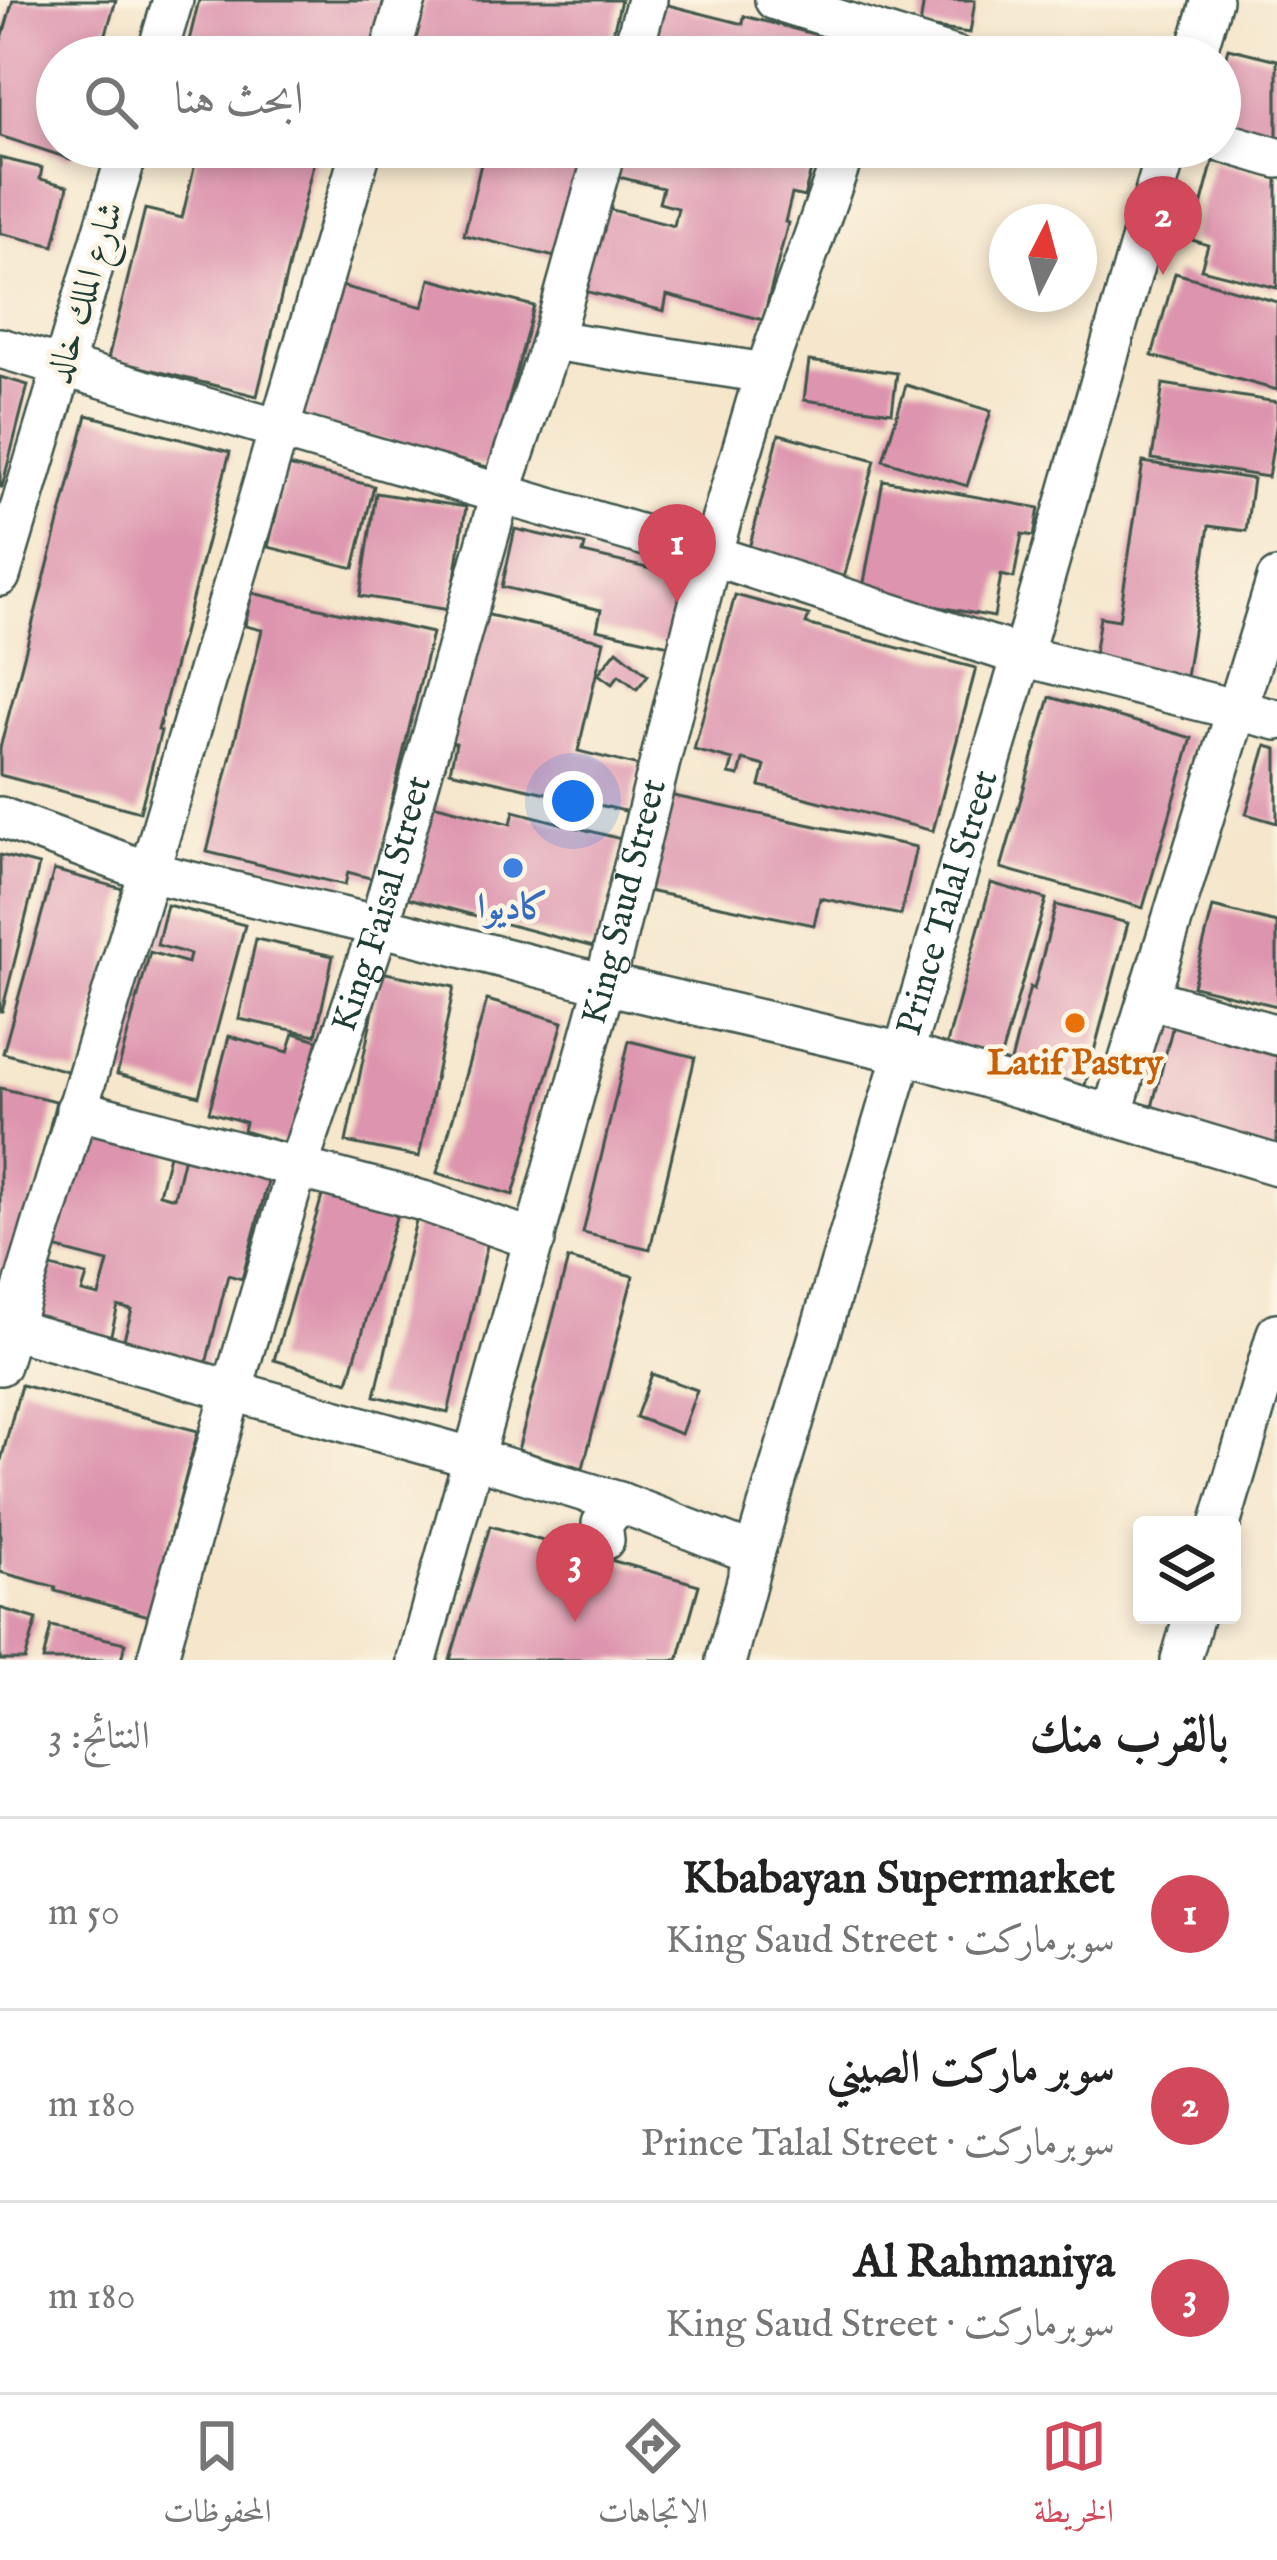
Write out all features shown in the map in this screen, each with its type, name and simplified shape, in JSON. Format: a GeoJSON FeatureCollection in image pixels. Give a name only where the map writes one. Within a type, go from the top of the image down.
{"type":"FeatureCollection","features":[{"type":"Feature","properties":{"kind":"street"},"geometry":{"type":"LineString","coordinates":[[162,36],[173,0]]}},
{"type":"Feature","properties":{"kind":"street"},"geometry":{"type":"LineString","coordinates":[[395,36],[406,0]]}},
{"type":"Feature","properties":{"kind":"street"},"geometry":{"type":"LineString","coordinates":[[638,36],[647,0]]}},
{"type":"Feature","properties":{"kind":"street"},"geometry":{"type":"LineString","coordinates":[[775,0],[887,30]]}},
{"type":"Feature","properties":{"kind":"street"},"geometry":{"type":"LineString","coordinates":[[1201,36],[1212,0]]}},
{"type":"Feature","properties":{"kind":"street"},"geometry":{"type":"LineString","coordinates":[[1241,147],[1277,158]]}},
{"type":"Feature","properties":{"kind":"street","name":"شارع الملك خالد"},"geometry":{"type":"LineString","coordinates":[[0,576],[123,168]]}},
{"type":"Feature","properties":{"kind":"street"},"geometry":{"type":"LineString","coordinates":[[356,168],[149,872],[4,1340],[232,1391],[474,1458],[619,1502],[754,1554]]}},
{"type":"Feature","properties":{"kind":"street","name":"King Faisal Street"},"geometry":{"type":"LineString","coordinates":[[157,1660],[297,1169],[379,926],[500,495],[552,340],[600,168]]}},
{"type":"Feature","properties":{"kind":"street","name":"King Saud Street"},"geometry":{"type":"LineString","coordinates":[[417,1660],[605,984],[711,555],[765,373],[838,168]]}},
{"type":"Feature","properties":{"kind":"street","name":"Prince Talal Street"},"geometry":{"type":"LineString","coordinates":[[726,1660],[1162,168]]}},
{"type":"Feature","properties":{"kind":"street"},"geometry":{"type":"LineString","coordinates":[[552,340],[765,373]]}},
{"type":"Feature","properties":{"kind":"street"},"geometry":{"type":"LineString","coordinates":[[0,348],[711,555],[1022,656],[1277,720]]}},
{"type":"Feature","properties":{"kind":"street"},"geometry":{"type":"LineString","coordinates":[[1112,1115],[1277,579]]}},
{"type":"Feature","properties":{"kind":"street"},"geometry":{"type":"LineString","coordinates":[[0,817],[149,872],[903,1053],[1277,1165]]}},
{"type":"Feature","properties":{"kind":"street"},"geometry":{"type":"LineString","coordinates":[[1148,998],[1277,1035]]}},
{"type":"Feature","properties":{"kind":"street"},"geometry":{"type":"LineString","coordinates":[[76,1109],[423,1202],[535,1240]]}},
{"type":"Feature","properties":{"kind":"street"},"geometry":{"type":"LineString","coordinates":[[1223,1516],[1277,1333]]}},
{"type":"Feature","properties":{"kind":"street"},"geometry":{"type":"LineString","coordinates":[[604,1540],[602,1524],[619,1502]]}},
{"type":"Feature","properties":{"kind":"street"},"geometry":{"type":"LineString","coordinates":[[1180,1660],[1191,1624]]}},
{"type":"Feature","properties":{"kind":"building"},"geometry":{"type":"Polygon","coordinates":[[[13,0],[116,0],[105,36],[36,36],[36,148],[0,136],[0,45],[13,0]]]}},
{"type":"Feature","properties":{"kind":"building"},"geometry":{"type":"Polygon","coordinates":[[[199,0],[384,0],[375,36],[190,36],[199,0]]]}},
{"type":"Feature","properties":{"kind":"building"},"geometry":{"type":"Polygon","coordinates":[[[424,0],[621,0],[612,36],[415,36],[424,0]]]}},
{"type":"Feature","properties":{"kind":"building"},"geometry":{"type":"Polygon","coordinates":[[[924,0],[975,0],[970,33],[920,26],[924,0]]]}},
{"type":"Feature","properties":{"kind":"building"},"geometry":{"type":"Polygon","coordinates":[[[652,1],[743,24],[744,16],[821,36],[643,36],[652,1]]]}},
{"type":"Feature","properties":{"kind":"building"},"geometry":{"type":"Polygon","coordinates":[[[1241,51],[1277,60],[1277,149],[1241,140],[1241,51]]]}},
{"type":"Feature","properties":{"kind":"building"},"geometry":{"type":"Polygon","coordinates":[[[0,158],[42,168],[40,179],[68,186],[54,246],[0,233],[0,158]]]}},
{"type":"Feature","properties":{"kind":"building"},"geometry":{"type":"Polygon","coordinates":[[[194,168],[312,168],[257,396],[108,359],[145,209],[182,218],[194,168]]]}},
{"type":"Feature","properties":{"kind":"building"},"geometry":{"type":"Polygon","coordinates":[[[480,168],[581,168],[559,258],[464,235],[480,168]]]}},
{"type":"Feature","properties":{"kind":"building"},"geometry":{"type":"Polygon","coordinates":[[[609,168],[812,168],[804,197],[792,194],[763,320],[667,295],[664,311],[572,288],[593,205],[674,226],[678,208],[659,203],[663,188],[607,174],[609,168]]]}},
{"type":"Feature","properties":{"kind":"building"},"geometry":{"type":"Polygon","coordinates":[[[1211,168],[1239,168],[1277,178],[1277,288],[1201,269],[1208,245],[1192,240],[1211,168]]]}},
{"type":"Feature","properties":{"kind":"building"},"geometry":{"type":"Polygon","coordinates":[[[1175,273],[1277,302],[1277,390],[1152,356],[1175,273]]]}},
{"type":"Feature","properties":{"kind":"building"},"geometry":{"type":"Polygon","coordinates":[[[430,279],[534,306],[491,468],[301,420],[337,285],[423,307],[430,279]]]}},
{"type":"Feature","properties":{"kind":"building"},"geometry":{"type":"Polygon","coordinates":[[[809,361],[897,373],[892,412],[804,400],[809,361]]]}},
{"type":"Feature","properties":{"kind":"building"},"geometry":{"type":"Polygon","coordinates":[[[0,377],[28,385],[2,487],[0,487],[0,377]]]}},
{"type":"Feature","properties":{"kind":"building"},"geometry":{"type":"Polygon","coordinates":[[[1163,384],[1277,402],[1268,477],[1152,459],[1163,384]]]}},
{"type":"Feature","properties":{"kind":"building"},"geometry":{"type":"Polygon","coordinates":[[[906,385],[991,411],[967,486],[883,460],[906,385]]]}},
{"type":"Feature","properties":{"kind":"building"},"geometry":{"type":"Polygon","coordinates":[[[87,415],[230,452],[140,812],[0,775],[0,748],[87,415]]]}},
{"type":"Feature","properties":{"kind":"building"},"geometry":{"type":"Polygon","coordinates":[[[779,434],[875,460],[844,578],[748,552],[779,434]]]}},
{"type":"Feature","properties":{"kind":"building"},"geometry":{"type":"Polygon","coordinates":[[[1143,462],[1253,479],[1246,531],[1209,526],[1186,677],[1093,663],[1100,617],[1119,620],[1143,462]]]}},
{"type":"Feature","properties":{"kind":"building"},"geometry":{"type":"Polygon","coordinates":[[[288,466],[374,486],[354,568],[268,547],[288,466]]]}},
{"type":"Feature","properties":{"kind":"building"},"geometry":{"type":"Polygon","coordinates":[[[883,480],[1039,508],[1034,536],[1022,534],[1014,578],[1001,575],[994,617],[862,593],[883,480]]]}},
{"type":"Feature","properties":{"kind":"building"},"geometry":{"type":"Polygon","coordinates":[[[376,493],[466,507],[450,610],[360,596],[376,493]]]}},
{"type":"Feature","properties":{"kind":"building"},"geometry":{"type":"Polygon","coordinates":[[[515,529],[585,545],[583,553],[694,579],[678,647],[597,629],[601,610],[502,587],[515,529]]]}},
{"type":"Feature","properties":{"kind":"building"},"geometry":{"type":"Polygon","coordinates":[[[252,593],[432,633],[373,879],[348,872],[345,885],[207,852],[262,630],[245,626],[252,593]]]}},
{"type":"Feature","properties":{"kind":"building"},"geometry":{"type":"Polygon","coordinates":[[[735,595],[809,615],[806,624],[976,668],[933,831],[760,786],[765,766],[743,760],[739,776],[729,774],[733,760],[694,750],[735,595]]]}},
{"type":"Feature","properties":{"kind":"building"},"geometry":{"type":"Polygon","coordinates":[[[480,613],[604,641],[578,751],[639,766],[629,812],[450,771],[456,743],[450,742],[480,613]]]}},
{"type":"Feature","properties":{"kind":"building"},"geometry":{"type":"Polygon","coordinates":[[[617,650],[648,675],[637,689],[619,675],[612,684],[598,674],[617,650]]]}},
{"type":"Feature","properties":{"kind":"building"},"geometry":{"type":"Polygon","coordinates":[[[1050,697],[1192,738],[1143,908],[1001,868],[1050,697]]]}},
{"type":"Feature","properties":{"kind":"building"},"geometry":{"type":"Polygon","coordinates":[[[1266,746],[1277,749],[1277,823],[1246,814],[1266,746]]]}},
{"type":"Feature","properties":{"kind":"building"},"geometry":{"type":"Polygon","coordinates":[[[664,794],[916,847],[901,915],[820,898],[814,925],[643,890],[664,794]]]}},
{"type":"Feature","properties":{"kind":"building","name":"كاديوا"},"geometry":{"type":"Polygon","coordinates":[[[429,803],[511,824],[514,811],[621,839],[593,947],[405,897],[429,803]]]}},
{"type":"Feature","properties":{"kind":"building"},"geometry":{"type":"Polygon","coordinates":[[[0,855],[39,865],[2,1011],[0,1011],[0,855]]]}},
{"type":"Feature","properties":{"kind":"building"},"geometry":{"type":"Polygon","coordinates":[[[54,870],[127,890],[77,1074],[3,1053],[54,870]]]}},
{"type":"Feature","properties":{"kind":"building"},"geometry":{"type":"Polygon","coordinates":[[[991,883],[1046,899],[995,1077],[942,1062],[991,883]]]}},
{"type":"Feature","properties":{"kind":"building"},"geometry":{"type":"Polygon","coordinates":[[[167,905],[245,925],[199,1096],[117,1074],[150,952],[188,963],[190,954],[157,945],[167,905]]]}},
{"type":"Feature","properties":{"kind":"building"},"geometry":{"type":"Polygon","coordinates":[[[1056,905],[1128,923],[1080,1104],[1005,1085],[1056,905]]]}},
{"type":"Feature","properties":{"kind":"building"},"geometry":{"type":"Polygon","coordinates":[[[1213,907],[1277,923],[1277,1006],[1193,986],[1213,907]]]}},
{"type":"Feature","properties":{"kind":"building"},"geometry":{"type":"Polygon","coordinates":[[[256,939],[333,956],[316,1035],[239,1019],[256,939]]]}},
{"type":"Feature","properties":{"kind":"building"},"geometry":{"type":"Polygon","coordinates":[[[381,972],[454,987],[419,1157],[346,1142],[381,972]]]}},
{"type":"Feature","properties":{"kind":"building"},"geometry":{"type":"Polygon","coordinates":[[[487,1000],[563,1022],[513,1195],[437,1173],[487,1000]]]}},
{"type":"Feature","properties":{"kind":"building"},"geometry":{"type":"Polygon","coordinates":[[[1173,1025],[1277,1051],[1277,1161],[1147,1127],[1173,1025]]]}},
{"type":"Feature","properties":{"kind":"building"},"geometry":{"type":"Polygon","coordinates":[[[294,1033],[318,1040],[289,1144],[243,1131],[245,1122],[209,1112],[229,1036],[288,1052],[294,1033]]]}},
{"type":"Feature","properties":{"kind":"building"},"geometry":{"type":"Polygon","coordinates":[[[629,1041],[695,1057],[650,1249],[583,1233],[629,1041]]]}},
{"type":"Feature","properties":{"kind":"building"},"geometry":{"type":"Polygon","coordinates":[[[0,1088],[56,1101],[9,1298],[0,1296],[0,1088]]]}},
{"type":"Feature","properties":{"kind":"building"},"geometry":{"type":"Polygon","coordinates":[[[88,1121],[172,1143],[159,1194],[174,1198],[185,1152],[270,1174],[242,1279],[228,1275],[205,1368],[122,1346],[132,1310],[118,1306],[109,1342],[32,1322],[47,1266],[87,1276],[82,1292],[99,1296],[108,1262],[54,1248],[88,1121]]]}},
{"type":"Feature","properties":{"kind":"building"},"geometry":{"type":"Polygon","coordinates":[[[325,1186],[399,1207],[348,1382],[274,1360],[325,1186]]]}},
{"type":"Feature","properties":{"kind":"building"},"geometry":{"type":"Polygon","coordinates":[[[417,1216],[490,1233],[448,1413],[375,1396],[417,1216]]]}},
{"type":"Feature","properties":{"kind":"building"},"geometry":{"type":"Polygon","coordinates":[[[568,1259],[633,1276],[583,1468],[518,1450],[568,1259]]]}},
{"type":"Feature","properties":{"kind":"building"},"geometry":{"type":"Polygon","coordinates":[[[652,1374],[697,1390],[681,1434],[636,1417],[652,1374]]]}},
{"type":"Feature","properties":{"kind":"building"},"geometry":{"type":"Polygon","coordinates":[[[21,1385],[198,1431],[149,1616],[0,1572],[0,1464],[21,1385]]]}},
{"type":"Feature","properties":{"kind":"building"},"geometry":{"type":"Polygon","coordinates":[[[490,1526],[699,1585],[678,1660],[450,1660],[490,1526]]]}},
{"type":"Feature","properties":{"kind":"building"},"geometry":{"type":"Polygon","coordinates":[[[0,1608],[37,1619],[25,1660],[0,1660],[0,1608]]]}},
{"type":"Feature","properties":{"kind":"building"},"geometry":{"type":"Polygon","coordinates":[[[51,1626],[125,1643],[121,1660],[43,1660],[51,1626]]]}},
{"type":"Feature","properties":{"kind":"place","name":"سوبر ماركت الصيني"},"geometry":{"type":"Point","coordinates":[1163,275]}},
{"type":"Feature","properties":{"kind":"place","name":"Kbabayan Supermarket"},"geometry":{"type":"Point","coordinates":[677,603]}},
{"type":"Feature","properties":{"kind":"place","name":"كاديوا"},"geometry":{"type":"Point","coordinates":[513,868]}},
{"type":"Feature","properties":{"kind":"place","name":"Latif Pastry"},"geometry":{"type":"Point","coordinates":[1075,1023]}},
{"type":"Feature","properties":{"kind":"place","name":"Al Rahmaniya"},"geometry":{"type":"Point","coordinates":[575,1622]}}]}
